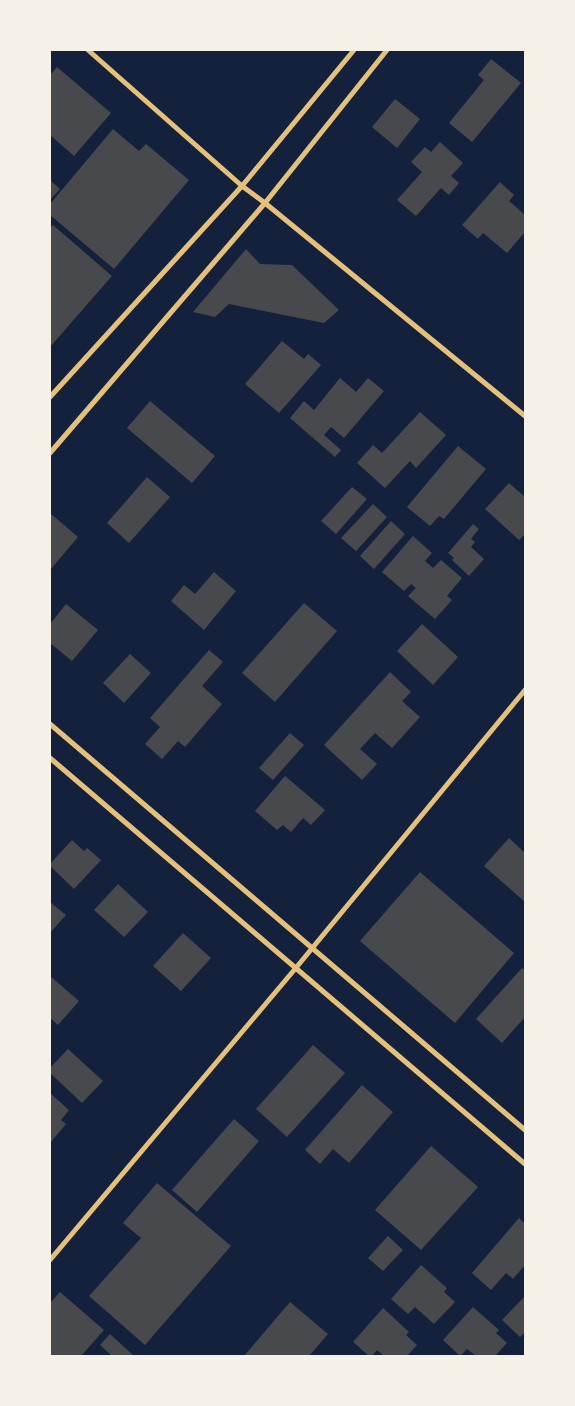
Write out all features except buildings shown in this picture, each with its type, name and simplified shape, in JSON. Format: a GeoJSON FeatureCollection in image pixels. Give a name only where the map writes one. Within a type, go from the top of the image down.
{"type":"FeatureCollection","features":[{"type":"Feature","properties":{"kind":"street"},"geometry":{"type":"LineString","coordinates":[[88,50],[242,186],[525,416]]}},
{"type":"Feature","properties":{"kind":"street"},"geometry":{"type":"LineString","coordinates":[[50,397],[242,186],[354,50]]}},
{"type":"Feature","properties":{"kind":"street"},"geometry":{"type":"LineString","coordinates":[[50,453],[265,203],[388,50]]}},
{"type":"Feature","properties":{"kind":"street"},"geometry":{"type":"LineString","coordinates":[[50,1260],[295,969],[525,690]]}},
{"type":"Feature","properties":{"kind":"street"},"geometry":{"type":"LineString","coordinates":[[50,724],[525,1130]]}},
{"type":"Feature","properties":{"kind":"street"},"geometry":{"type":"LineString","coordinates":[[50,758],[525,1164]]}}]}
